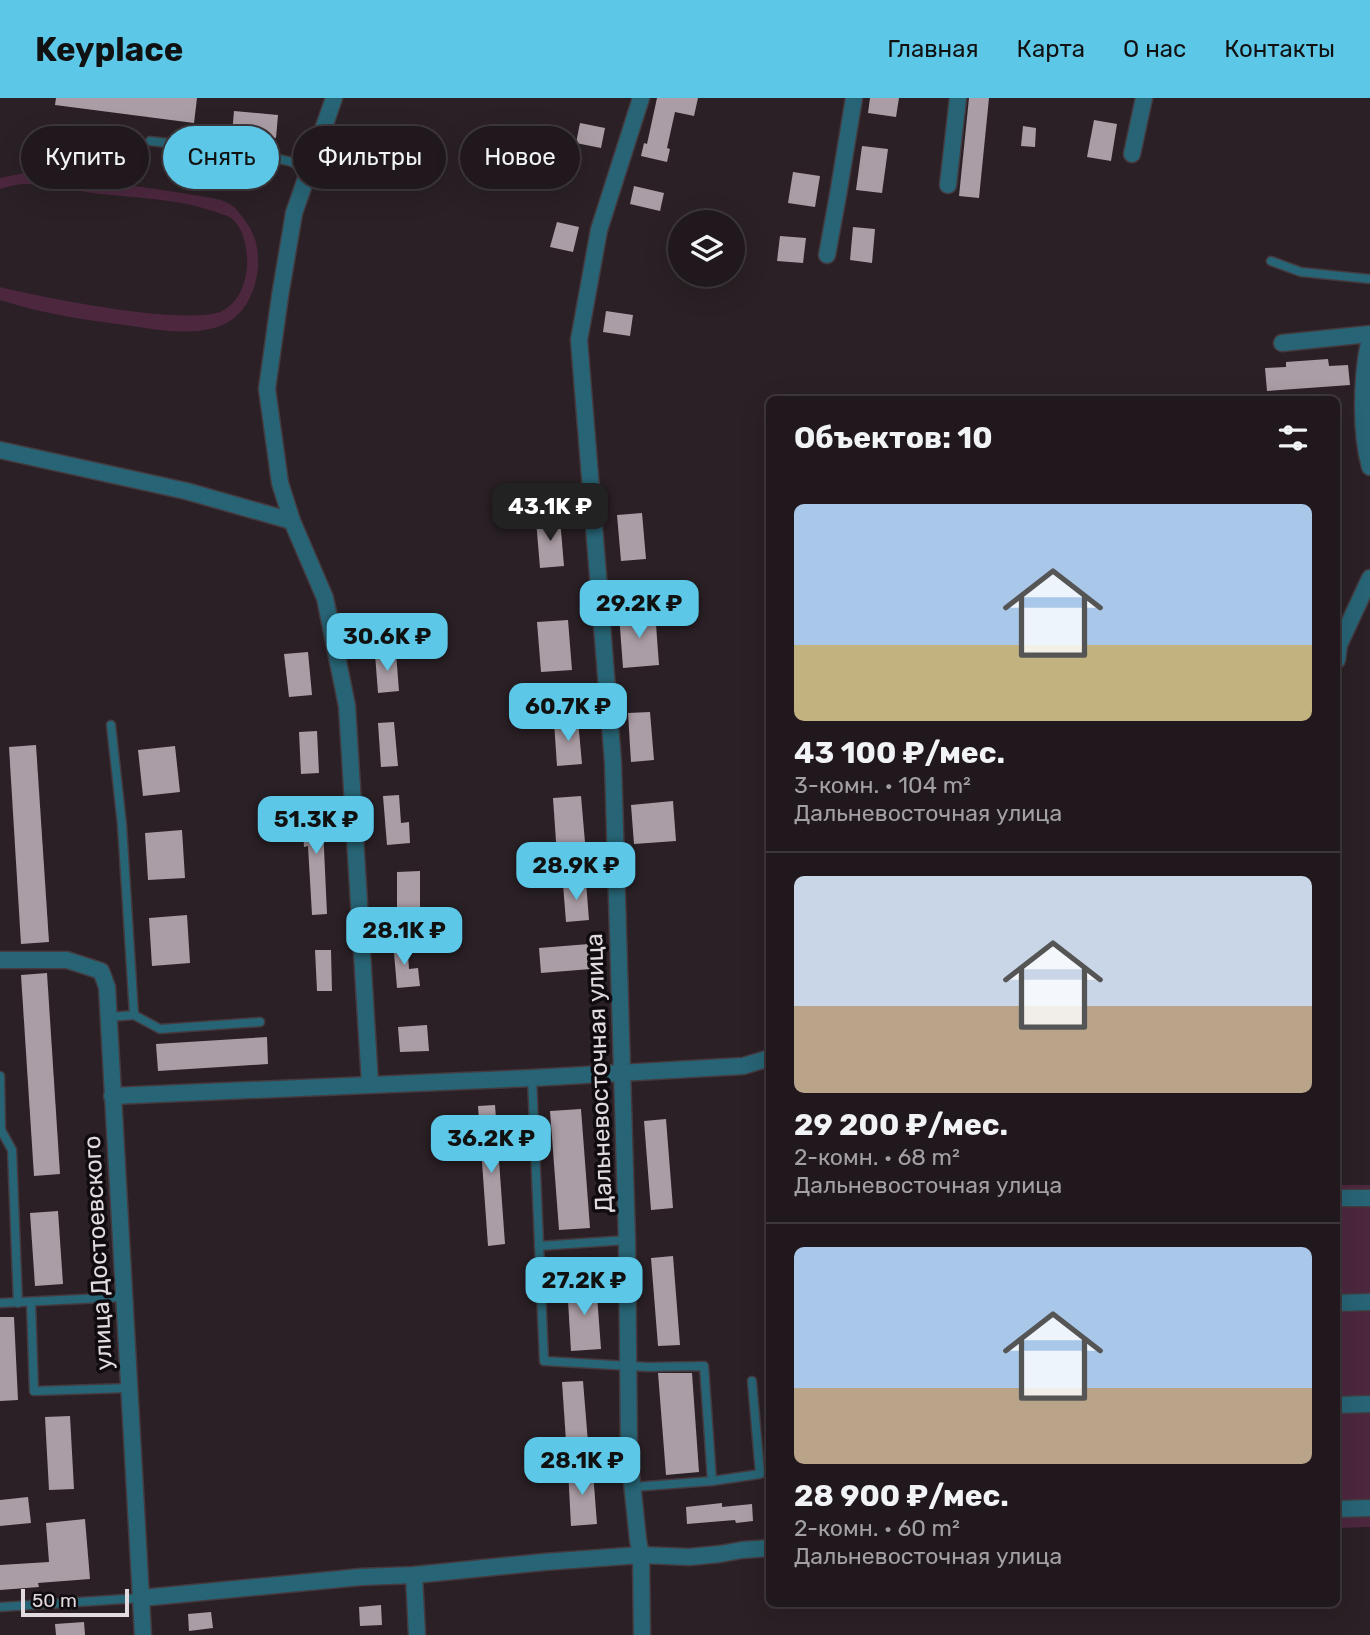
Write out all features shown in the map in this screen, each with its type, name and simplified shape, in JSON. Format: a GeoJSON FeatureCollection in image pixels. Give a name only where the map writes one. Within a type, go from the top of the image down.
{"type":"FeatureCollection","features":[{"type":"Feature","properties":{"kind":"street"},"geometry":{"type":"LineString","coordinates":[[325,126],[334,98]]}},
{"type":"Feature","properties":{"kind":"street","name":"Дальневосточная улица"},"geometry":{"type":"LineString","coordinates":[[640,98],[599,230],[579,340],[613,762],[627,1240],[629,1454],[641,1555],[642,1635]]}},
{"type":"Feature","properties":{"kind":"street"},"geometry":{"type":"LineString","coordinates":[[827,255],[853,98]]}},
{"type":"Feature","properties":{"kind":"street"},"geometry":{"type":"LineString","coordinates":[[948,185],[958,98]]}},
{"type":"Feature","properties":{"kind":"street"},"geometry":{"type":"LineString","coordinates":[[1132,154],[1144,98]]}},
{"type":"Feature","properties":{"kind":"street"},"geometry":{"type":"LineString","coordinates":[[303,189],[295,213],[267,389],[280,483],[292,521],[326,598],[346,706],[370,1084]]}},
{"type":"Feature","properties":{"kind":"street"},"geometry":{"type":"LineString","coordinates":[[1282,343],[1370,334]]}},
{"type":"Feature","properties":{"kind":"street"},"geometry":{"type":"LineString","coordinates":[[1370,340],[1362,407],[1365,450],[1370,467]]}},
{"type":"Feature","properties":{"kind":"street"},"geometry":{"type":"LineString","coordinates":[[0,450],[186,491],[292,521]]}},
{"type":"Feature","properties":{"kind":"street"},"geometry":{"type":"LineString","coordinates":[[1340,643],[1370,578]]}},
{"type":"Feature","properties":{"kind":"street","name":"улица Достоевского"},"geometry":{"type":"LineString","coordinates":[[0,960],[66,960],[101,971],[107,987],[143,1635]]}},
{"type":"Feature","properties":{"kind":"street"},"geometry":{"type":"LineString","coordinates":[[112,1096],[621,1073],[743,1066],[766,1059]]}},
{"type":"Feature","properties":{"kind":"street"},"geometry":{"type":"LineString","coordinates":[[1340,1198],[1370,1198]]}},
{"type":"Feature","properties":{"kind":"street"},"geometry":{"type":"LineString","coordinates":[[1340,1303],[1370,1302]]}},
{"type":"Feature","properties":{"kind":"street"},"geometry":{"type":"LineString","coordinates":[[1340,1405],[1370,1404]]}},
{"type":"Feature","properties":{"kind":"street"},"geometry":{"type":"LineString","coordinates":[[1340,1509],[1370,1508]]}},
{"type":"Feature","properties":{"kind":"street"},"geometry":{"type":"LineString","coordinates":[[141,1598],[544,1562],[641,1555],[689,1557],[766,1548]]}},
{"type":"Feature","properties":{"kind":"street"},"geometry":{"type":"LineString","coordinates":[[414,1575],[417,1635]]}},
{"type":"Feature","properties":{"kind":"lane"},"geometry":{"type":"LineString","coordinates":[[150,141],[254,153],[293,163]]}},
{"type":"Feature","properties":{"kind":"lane"},"geometry":{"type":"LineString","coordinates":[[1272,261],[1301,272],[1370,279]]}},
{"type":"Feature","properties":{"kind":"lane"},"geometry":{"type":"LineString","coordinates":[[111,725],[122,825],[134,1015]]}},
{"type":"Feature","properties":{"kind":"lane"},"geometry":{"type":"LineString","coordinates":[[109,1017],[134,1015],[160,1029],[260,1022]]}},
{"type":"Feature","properties":{"kind":"lane"},"geometry":{"type":"LineString","coordinates":[[0,1076],[1,1131],[12,1150],[18,1303]]}},
{"type":"Feature","properties":{"kind":"lane"},"geometry":{"type":"LineString","coordinates":[[532,1078],[544,1362],[704,1366],[712,1481]]}},
{"type":"Feature","properties":{"kind":"lane"},"geometry":{"type":"LineString","coordinates":[[540,1246],[627,1240]]}},
{"type":"Feature","properties":{"kind":"lane"},"geometry":{"type":"LineString","coordinates":[[0,1303],[123,1297]]}},
{"type":"Feature","properties":{"kind":"lane"},"geometry":{"type":"LineString","coordinates":[[31,1303],[34,1391],[129,1388]]}},
{"type":"Feature","properties":{"kind":"lane"},"geometry":{"type":"LineString","coordinates":[[633,1487],[760,1474],[752,1381]]}},
{"type":"Feature","properties":{"kind":"lane"},"geometry":{"type":"LineString","coordinates":[[556,1463],[592,1461],[629,1454]]}},
{"type":"Feature","properties":{"kind":"lane"},"geometry":{"type":"LineString","coordinates":[[0,1607],[141,1598]]}},
{"type":"Feature","properties":{"kind":"shaded area"},"geometry":{"type":"Polygon","coordinates":[[[21,174],[21,184],[0,189],[0,178],[21,174]]]}},
{"type":"Feature","properties":{"kind":"shaded area"},"geometry":{"type":"Polygon","coordinates":[[[149,188],[208,197],[234,206],[252,232],[258,251],[255,286],[242,310],[220,326],[185,332],[78,318],[0,300],[0,287],[114,309],[205,315],[222,311],[237,298],[245,280],[246,247],[239,227],[229,217],[174,202],[66,189],[149,188]]]}},
{"type":"Feature","properties":{"kind":"shaded area"},"geometry":{"type":"Polygon","coordinates":[[[1340,1185],[1370,1185],[1370,1527],[1340,1528],[1340,1185]]]}},
{"type":"Feature","properties":{"kind":"building"},"geometry":{"type":"Polygon","coordinates":[[[56,98],[197,98],[194,123],[55,105],[56,98]]]}},
{"type":"Feature","properties":{"kind":"building"},"geometry":{"type":"Polygon","coordinates":[[[657,98],[698,98],[694,116],[675,112],[667,148],[670,149],[667,162],[641,156],[644,143],[647,144],[657,98]]]}},
{"type":"Feature","properties":{"kind":"building"},"geometry":{"type":"Polygon","coordinates":[[[870,98],[899,98],[896,117],[868,113],[870,98]]]}},
{"type":"Feature","properties":{"kind":"building"},"geometry":{"type":"Polygon","coordinates":[[[969,98],[989,98],[979,198],[959,196],[969,98]]]}},
{"type":"Feature","properties":{"kind":"building"},"geometry":{"type":"Polygon","coordinates":[[[234,111],[278,115],[277,126],[233,126],[234,111]]]}},
{"type":"Feature","properties":{"kind":"building"},"geometry":{"type":"Polygon","coordinates":[[[1094,120],[1117,124],[1111,161],[1087,157],[1094,120]]]}},
{"type":"Feature","properties":{"kind":"building"},"geometry":{"type":"Polygon","coordinates":[[[580,123],[605,128],[601,148],[580,144],[580,123]]]}},
{"type":"Feature","properties":{"kind":"building"},"geometry":{"type":"Polygon","coordinates":[[[1023,126],[1036,128],[1035,147],[1021,146],[1023,126]]]}},
{"type":"Feature","properties":{"kind":"building"},"geometry":{"type":"Polygon","coordinates":[[[862,146],[888,149],[882,193],[856,190],[862,146]]]}},
{"type":"Feature","properties":{"kind":"building"},"geometry":{"type":"Polygon","coordinates":[[[793,172],[820,176],[815,207],[788,203],[793,172]]]}},
{"type":"Feature","properties":{"kind":"building"},"geometry":{"type":"Polygon","coordinates":[[[634,186],[664,193],[660,211],[630,204],[634,186]]]}},
{"type":"Feature","properties":{"kind":"building"},"geometry":{"type":"Polygon","coordinates":[[[557,222],[579,227],[573,252],[550,247],[557,222]]]}},
{"type":"Feature","properties":{"kind":"building"},"geometry":{"type":"Polygon","coordinates":[[[853,227],[875,229],[872,263],[850,260],[853,227]]]}},
{"type":"Feature","properties":{"kind":"building"},"geometry":{"type":"Polygon","coordinates":[[[780,236],[806,238],[803,263],[777,261],[780,236]]]}},
{"type":"Feature","properties":{"kind":"building"},"geometry":{"type":"Polygon","coordinates":[[[606,311],[633,315],[630,336],[603,332],[606,311]]]}},
{"type":"Feature","properties":{"kind":"building"},"geometry":{"type":"Polygon","coordinates":[[[1328,359],[1329,366],[1348,365],[1350,385],[1267,391],[1265,368],[1286,367],[1286,362],[1328,359]]]}},
{"type":"Feature","properties":{"kind":"building"},"geometry":{"type":"Polygon","coordinates":[[[642,513],[646,559],[621,561],[617,515],[642,513]]]}},
{"type":"Feature","properties":{"kind":"building"},"geometry":{"type":"Polygon","coordinates":[[[560,519],[564,566],[540,568],[536,520],[560,519]]]}},
{"type":"Feature","properties":{"kind":"building"},"geometry":{"type":"Polygon","coordinates":[[[655,611],[659,665],[623,668],[619,614],[655,611]]]}},
{"type":"Feature","properties":{"kind":"building"},"geometry":{"type":"Polygon","coordinates":[[[568,620],[572,670],[541,672],[537,622],[568,620]]]}},
{"type":"Feature","properties":{"kind":"building"},"geometry":{"type":"Polygon","coordinates":[[[308,652],[312,695],[289,697],[284,654],[308,652]]]}},
{"type":"Feature","properties":{"kind":"building"},"geometry":{"type":"Polygon","coordinates":[[[396,653],[399,691],[378,693],[375,654],[396,653]]]}},
{"type":"Feature","properties":{"kind":"building"},"geometry":{"type":"Polygon","coordinates":[[[650,712],[654,760],[631,762],[628,713],[650,712]]]}},
{"type":"Feature","properties":{"kind":"building"},"geometry":{"type":"Polygon","coordinates":[[[578,720],[582,764],[557,766],[554,722],[578,720]]]}},
{"type":"Feature","properties":{"kind":"building"},"geometry":{"type":"Polygon","coordinates":[[[394,722],[398,766],[381,767],[378,723],[394,722]]]}},
{"type":"Feature","properties":{"kind":"building"},"geometry":{"type":"Polygon","coordinates":[[[317,731],[319,773],[301,774],[299,732],[317,731]]]}},
{"type":"Feature","properties":{"kind":"building"},"geometry":{"type":"Polygon","coordinates":[[[36,745],[49,942],[21,944],[9,747],[36,745]]]}},
{"type":"Feature","properties":{"kind":"building"},"geometry":{"type":"Polygon","coordinates":[[[175,746],[180,792],[143,796],[138,750],[175,746]]]}},
{"type":"Feature","properties":{"kind":"building"},"geometry":{"type":"Polygon","coordinates":[[[399,795],[401,823],[409,822],[410,843],[387,845],[383,796],[399,795]]]}},
{"type":"Feature","properties":{"kind":"building"},"geometry":{"type":"Polygon","coordinates":[[[581,796],[586,854],[557,856],[553,798],[581,796]]]}},
{"type":"Feature","properties":{"kind":"building"},"geometry":{"type":"Polygon","coordinates":[[[673,801],[676,841],[634,844],[631,805],[673,801]]]}},
{"type":"Feature","properties":{"kind":"building"},"geometry":{"type":"Polygon","coordinates":[[[322,805],[327,914],[312,915],[308,846],[304,847],[302,806],[322,805]]]}},
{"type":"Feature","properties":{"kind":"building"},"geometry":{"type":"Polygon","coordinates":[[[182,830],[185,878],[148,880],[145,833],[182,830]]]}},
{"type":"Feature","properties":{"kind":"building"},"geometry":{"type":"Polygon","coordinates":[[[420,871],[420,919],[397,919],[397,872],[420,871]]]}},
{"type":"Feature","properties":{"kind":"building"},"geometry":{"type":"Polygon","coordinates":[[[586,882],[589,920],[566,922],[563,884],[586,882]]]}},
{"type":"Feature","properties":{"kind":"building"},"geometry":{"type":"Polygon","coordinates":[[[187,915],[190,963],[152,966],[149,918],[187,915]]]}},
{"type":"Feature","properties":{"kind":"building"},"geometry":{"type":"Polygon","coordinates":[[[407,940],[409,969],[418,968],[420,986],[397,988],[393,941],[407,940]]]}},
{"type":"Feature","properties":{"kind":"building"},"geometry":{"type":"Polygon","coordinates":[[[589,944],[591,969],[541,973],[539,948],[589,944]]]}},
{"type":"Feature","properties":{"kind":"building"},"geometry":{"type":"Polygon","coordinates":[[[315,950],[331,950],[332,991],[317,991],[315,950]]]}},
{"type":"Feature","properties":{"kind":"building"},"geometry":{"type":"Polygon","coordinates":[[[47,973],[60,1174],[34,1176],[21,975],[47,973]]]}},
{"type":"Feature","properties":{"kind":"building"},"geometry":{"type":"Polygon","coordinates":[[[427,1025],[429,1051],[400,1052],[398,1027],[427,1025]]]}},
{"type":"Feature","properties":{"kind":"building"},"geometry":{"type":"Polygon","coordinates":[[[267,1037],[268,1064],[158,1071],[156,1044],[267,1037]]]}},
{"type":"Feature","properties":{"kind":"building"},"geometry":{"type":"Polygon","coordinates":[[[495,1105],[505,1244],[488,1246],[478,1106],[495,1105]]]}},
{"type":"Feature","properties":{"kind":"building"},"geometry":{"type":"Polygon","coordinates":[[[581,1109],[590,1228],[559,1230],[550,1111],[581,1109]]]}},
{"type":"Feature","properties":{"kind":"building"},"geometry":{"type":"Polygon","coordinates":[[[666,1119],[673,1208],[651,1210],[644,1121],[666,1119]]]}},
{"type":"Feature","properties":{"kind":"building"},"geometry":{"type":"Polygon","coordinates":[[[58,1211],[63,1284],[35,1286],[30,1213],[58,1211]]]}},
{"type":"Feature","properties":{"kind":"building"},"geometry":{"type":"Polygon","coordinates":[[[673,1256],[680,1345],[658,1346],[651,1258],[673,1256]]]}},
{"type":"Feature","properties":{"kind":"building"},"geometry":{"type":"Polygon","coordinates":[[[596,1282],[601,1349],[571,1351],[567,1284],[596,1282]]]}},
{"type":"Feature","properties":{"kind":"building"},"geometry":{"type":"Polygon","coordinates":[[[0,1317],[14,1317],[18,1400],[0,1401],[0,1317]]]}},
{"type":"Feature","properties":{"kind":"building"},"geometry":{"type":"Polygon","coordinates":[[[658,1373],[692,1373],[699,1472],[666,1475],[658,1373]]]}},
{"type":"Feature","properties":{"kind":"building"},"geometry":{"type":"Polygon","coordinates":[[[583,1381],[589,1455],[567,1456],[562,1382],[583,1381]]]}},
{"type":"Feature","properties":{"kind":"building"},"geometry":{"type":"Polygon","coordinates":[[[70,1416],[74,1489],[49,1490],[45,1417],[70,1416]]]}},
{"type":"Feature","properties":{"kind":"building"},"geometry":{"type":"Polygon","coordinates":[[[590,1468],[590,1472],[593,1472],[597,1524],[571,1526],[568,1469],[590,1468]]]}},
{"type":"Feature","properties":{"kind":"building"},"geometry":{"type":"Polygon","coordinates":[[[28,1497],[31,1523],[0,1526],[0,1500],[28,1497]]]}},
{"type":"Feature","properties":{"kind":"building"},"geometry":{"type":"Polygon","coordinates":[[[722,1503],[722,1507],[752,1504],[753,1521],[687,1524],[686,1507],[722,1503]]]}},
{"type":"Feature","properties":{"kind":"building"},"geometry":{"type":"Polygon","coordinates":[[[85,1519],[90,1579],[38,1583],[39,1587],[0,1590],[0,1565],[49,1562],[46,1523],[85,1519]]]}},
{"type":"Feature","properties":{"kind":"building"},"geometry":{"type":"Polygon","coordinates":[[[381,1605],[382,1625],[360,1626],[359,1607],[381,1605]]]}},
{"type":"Feature","properties":{"kind":"building"},"geometry":{"type":"Polygon","coordinates":[[[211,1612],[213,1628],[189,1631],[188,1614],[211,1612]]]}},
{"type":"Feature","properties":{"kind":"building"},"geometry":{"type":"Polygon","coordinates":[[[84,1622],[85,1635],[56,1635],[55,1624],[84,1622]]]}}]}
